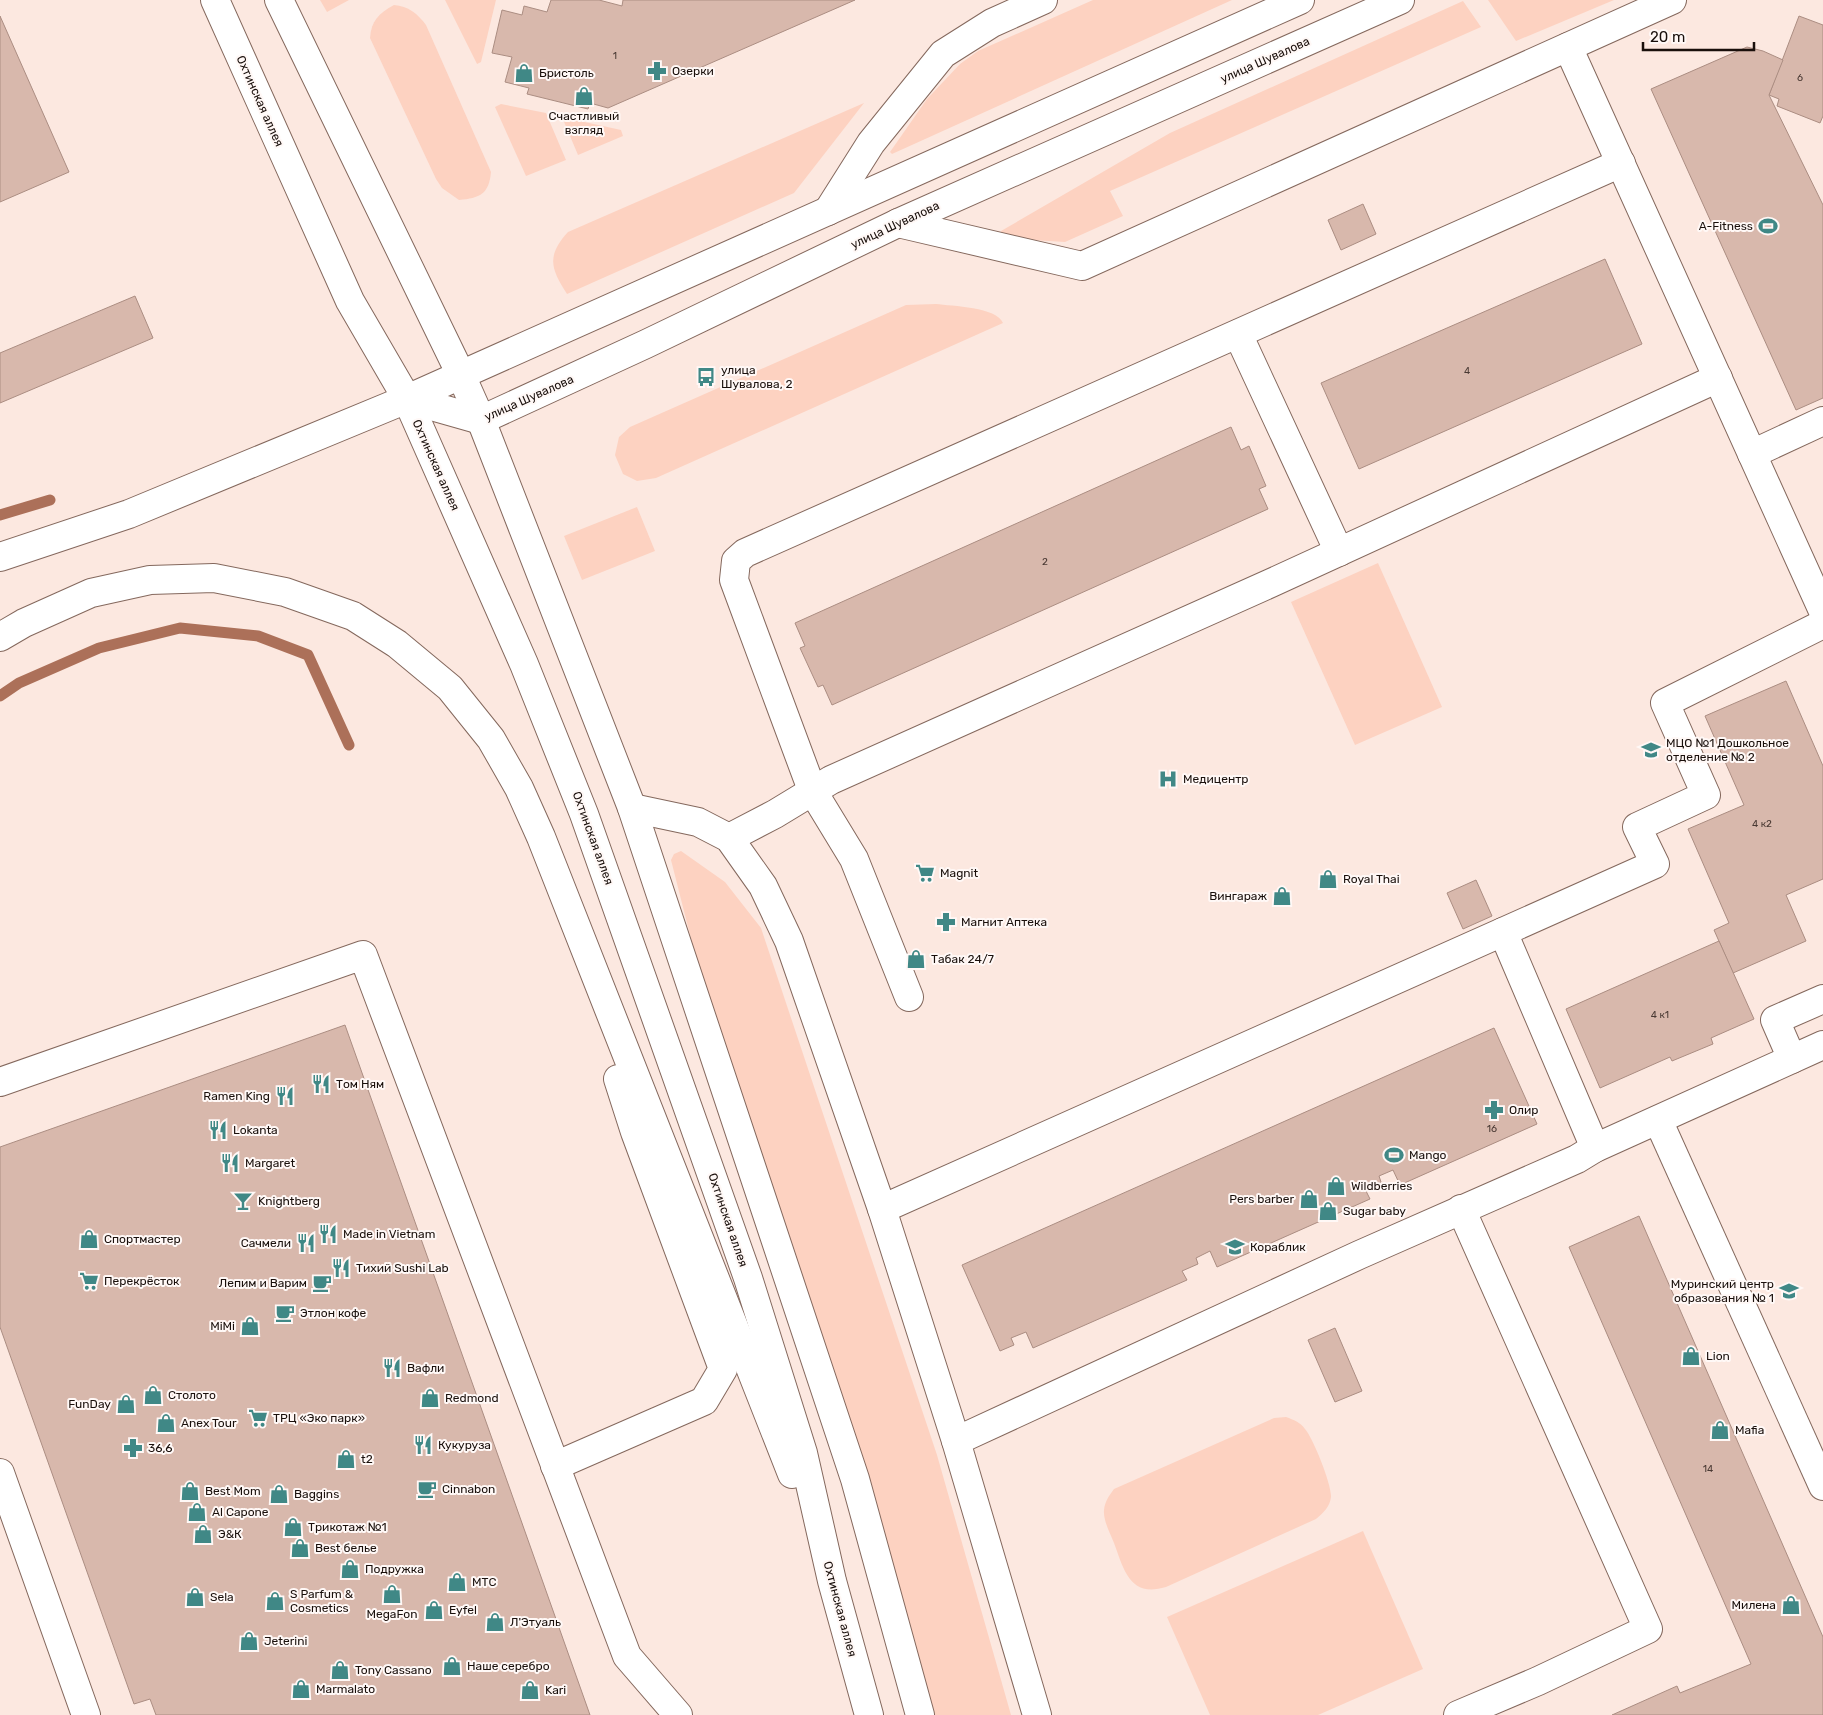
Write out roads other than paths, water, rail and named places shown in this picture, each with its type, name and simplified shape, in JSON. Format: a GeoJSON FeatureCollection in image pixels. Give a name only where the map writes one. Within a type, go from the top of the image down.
{"type":"FeatureCollection","features":[{"type":"Feature","properties":{"kind":"street","name":"Охтинская аллея"},"geometry":{"type":"LineString","coordinates":[[215,0],[350,302],[407,399],[524,664],[588,822],[748,1278],[803,1453],[832,1581],[870,1715]]}},
{"type":"Feature","properties":{"kind":"street"},"geometry":{"type":"LineString","coordinates":[[279,0],[481,420],[632,808],[855,1479],[920,1715]]}},
{"type":"Feature","properties":{"kind":"street"},"geometry":{"type":"LineString","coordinates":[[828,211],[871,142],[943,54],[992,23],[1043,0]]}},
{"type":"Feature","properties":{"kind":"street"},"geometry":{"type":"LineString","coordinates":[[0,557],[130,514],[407,399],[1300,0]]}},
{"type":"Feature","properties":{"kind":"street","name":"улица Шувалова"},"geometry":{"type":"LineString","coordinates":[[407,399],[481,420],[646,344],[898,223],[1400,0]]}},
{"type":"Feature","properties":{"kind":"street"},"geometry":{"type":"LineString","coordinates":[[898,223],[1082,266],[1672,0]]}},
{"type":"Feature","properties":{"kind":"street"},"geometry":{"type":"LineString","coordinates":[[1568,47],[1823,611]]}},
{"type":"Feature","properties":{"kind":"street"},"geometry":{"type":"LineString","coordinates":[[909,997],[854,859],[812,790],[734,580],[736,561],[745,553],[1621,163]]}},
{"type":"Feature","properties":{"kind":"street"},"geometry":{"type":"LineString","coordinates":[[1238,334],[1339,552]]}},
{"type":"Feature","properties":{"kind":"street"},"geometry":{"type":"LineString","coordinates":[[729,838],[775,814],[831,780],[1339,552],[1718,378]]}},
{"type":"Feature","properties":{"kind":"street"},"geometry":{"type":"LineString","coordinates":[[1752,454],[1823,421]]}},
{"type":"Feature","properties":{"kind":"street"},"geometry":{"type":"LineString","coordinates":[[0,637],[24,623],[92,594],[150,580],[214,578],[285,592],[352,616],[397,644],[450,688],[491,739],[519,788],[541,837],[777,1434],[832,1581]]}},
{"type":"Feature","properties":{"kind":"street"},"geometry":{"type":"LineString","coordinates":[[882,1209],[1655,864],[1637,827],[1706,795],[1665,703],[1823,624]]}},
{"type":"Feature","properties":{"kind":"street"},"geometry":{"type":"LineString","coordinates":[[632,808],[698,822],[729,838],[763,886],[789,941],[882,1209],[956,1441],[1037,1715]]}},
{"type":"Feature","properties":{"kind":"street"},"geometry":{"type":"LineString","coordinates":[[555,1466],[704,1401],[723,1369],[635,1132],[557,881]]}},
{"type":"Feature","properties":{"kind":"street"},"geometry":{"type":"LineString","coordinates":[[1503,932],[1596,1148]]}},
{"type":"Feature","properties":{"kind":"street"},"geometry":{"type":"LineString","coordinates":[[0,1082],[363,955],[627,1656],[678,1715]]}},
{"type":"Feature","properties":{"kind":"street"},"geometry":{"type":"LineString","coordinates":[[1792,1059],[1775,1020],[1823,999]]}},
{"type":"Feature","properties":{"kind":"street"},"geometry":{"type":"LineString","coordinates":[[956,1441],[1461,1209],[1577,1159],[1596,1148],[1823,1046]]}},
{"type":"Feature","properties":{"kind":"street"},"geometry":{"type":"LineString","coordinates":[[1658,1120],[1823,1486]]}},
{"type":"Feature","properties":{"kind":"street"},"geometry":{"type":"LineString","coordinates":[[1458,1715],[1538,1681],[1648,1629],[1461,1209]]}},
{"type":"Feature","properties":{"kind":"street"},"geometry":{"type":"LineString","coordinates":[[0,1473],[86,1715]]}},
{"type":"Feature","properties":{"kind":"waterway"},"geometry":{"type":"LineString","coordinates":[[0,515],[50,500]]}},
{"type":"Feature","properties":{"kind":"waterway"},"geometry":{"type":"LineString","coordinates":[[0,696],[19,683],[99,648],[180,628],[258,636],[308,655],[349,745]]}},
{"type":"Feature","properties":{"kind":"place","name":"Озерки"},"geometry":{"type":"Point","coordinates":[657,71]}},
{"type":"Feature","properties":{"kind":"place","name":"Бристоль"},"geometry":{"type":"Point","coordinates":[524,73]}},
{"type":"Feature","properties":{"kind":"place","name":"Счастливый взгляд"},"geometry":{"type":"Point","coordinates":[584,96]}},
{"type":"Feature","properties":{"kind":"place","name":"A-Fitness"},"geometry":{"type":"Point","coordinates":[1768,226]}},
{"type":"Feature","properties":{"kind":"place","name":"улица Шувалова, 2"},"geometry":{"type":"Point","coordinates":[706,377]}},
{"type":"Feature","properties":{"kind":"place","name":"МЦО №1 Дошкольное отделение № 2"},"geometry":{"type":"Point","coordinates":[1651,750]}},
{"type":"Feature","properties":{"kind":"place","name":"Медицентр"},"geometry":{"type":"Point","coordinates":[1168,779]}},
{"type":"Feature","properties":{"kind":"place","name":"Magnit"},"geometry":{"type":"Point","coordinates":[925,873]}},
{"type":"Feature","properties":{"kind":"place","name":"Royal Thai"},"geometry":{"type":"Point","coordinates":[1328,879]}},
{"type":"Feature","properties":{"kind":"place","name":"Вингараж"},"geometry":{"type":"Point","coordinates":[1282,896]}},
{"type":"Feature","properties":{"kind":"place","name":"Магнит Аптека"},"geometry":{"type":"Point","coordinates":[946,922]}},
{"type":"Feature","properties":{"kind":"place","name":"Табак 24/7"},"geometry":{"type":"Point","coordinates":[916,959]}},
{"type":"Feature","properties":{"kind":"place","name":"Том Ням"},"geometry":{"type":"Point","coordinates":[321,1084]}},
{"type":"Feature","properties":{"kind":"place","name":"Ramen King"},"geometry":{"type":"Point","coordinates":[285,1096]}},
{"type":"Feature","properties":{"kind":"place","name":"Олир"},"geometry":{"type":"Point","coordinates":[1494,1110]}},
{"type":"Feature","properties":{"kind":"place","name":"Lokanta"},"geometry":{"type":"Point","coordinates":[218,1130]}},
{"type":"Feature","properties":{"kind":"place","name":"Mango"},"geometry":{"type":"Point","coordinates":[1394,1155]}},
{"type":"Feature","properties":{"kind":"place","name":"Margaret"},"geometry":{"type":"Point","coordinates":[230,1163]}},
{"type":"Feature","properties":{"kind":"place","name":"Wildberries"},"geometry":{"type":"Point","coordinates":[1336,1186]}},
{"type":"Feature","properties":{"kind":"place","name":"Pers barber"},"geometry":{"type":"Point","coordinates":[1309,1199]}},
{"type":"Feature","properties":{"kind":"place","name":"Knightberg"},"geometry":{"type":"Point","coordinates":[243,1201]}},
{"type":"Feature","properties":{"kind":"place","name":"Sugar baby"},"geometry":{"type":"Point","coordinates":[1328,1211]}},
{"type":"Feature","properties":{"kind":"place","name":"Made in Vietnam"},"geometry":{"type":"Point","coordinates":[328,1234]}},
{"type":"Feature","properties":{"kind":"place","name":"Спортмастер"},"geometry":{"type":"Point","coordinates":[89,1239]}},
{"type":"Feature","properties":{"kind":"place","name":"Сачмели"},"geometry":{"type":"Point","coordinates":[306,1243]}},
{"type":"Feature","properties":{"kind":"place","name":"Кораблик"},"geometry":{"type":"Point","coordinates":[1235,1247]}},
{"type":"Feature","properties":{"kind":"place","name":"Тихий Sushi Lab"},"geometry":{"type":"Point","coordinates":[341,1268]}},
{"type":"Feature","properties":{"kind":"place","name":"Перекрёсток"},"geometry":{"type":"Point","coordinates":[89,1281]}},
{"type":"Feature","properties":{"kind":"place","name":"Лепим и Варим"},"geometry":{"type":"Point","coordinates":[322,1283]}},
{"type":"Feature","properties":{"kind":"place","name":"Муринский центр образования № 1"},"geometry":{"type":"Point","coordinates":[1789,1291]}},
{"type":"Feature","properties":{"kind":"place","name":"Этлон кофе"},"geometry":{"type":"Point","coordinates":[285,1313]}},
{"type":"Feature","properties":{"kind":"place","name":"MiMi"},"geometry":{"type":"Point","coordinates":[250,1326]}},
{"type":"Feature","properties":{"kind":"place","name":"Lion"},"geometry":{"type":"Point","coordinates":[1691,1356]}},
{"type":"Feature","properties":{"kind":"place","name":"Вафли"},"geometry":{"type":"Point","coordinates":[392,1368]}},
{"type":"Feature","properties":{"kind":"place","name":"Столото"},"geometry":{"type":"Point","coordinates":[153,1395]}},
{"type":"Feature","properties":{"kind":"place","name":"Redmond"},"geometry":{"type":"Point","coordinates":[430,1398]}},
{"type":"Feature","properties":{"kind":"place","name":"FunDay"},"geometry":{"type":"Point","coordinates":[126,1404]}},
{"type":"Feature","properties":{"kind":"place","name":"ТРЦ «Эко парк»"},"geometry":{"type":"Point","coordinates":[258,1418]}},
{"type":"Feature","properties":{"kind":"place","name":"Anex Tour"},"geometry":{"type":"Point","coordinates":[166,1423]}},
{"type":"Feature","properties":{"kind":"place","name":"Mafia"},"geometry":{"type":"Point","coordinates":[1720,1430]}},
{"type":"Feature","properties":{"kind":"place","name":"Кукуруза"},"geometry":{"type":"Point","coordinates":[423,1445]}},
{"type":"Feature","properties":{"kind":"place","name":"36,6"},"geometry":{"type":"Point","coordinates":[133,1448]}},
{"type":"Feature","properties":{"kind":"place","name":"t2"},"geometry":{"type":"Point","coordinates":[346,1459]}},
{"type":"Feature","properties":{"kind":"place","name":"Cinnabon"},"geometry":{"type":"Point","coordinates":[427,1489]}},
{"type":"Feature","properties":{"kind":"place","name":"Best Mom"},"geometry":{"type":"Point","coordinates":[190,1491]}},
{"type":"Feature","properties":{"kind":"place","name":"Baggins"},"geometry":{"type":"Point","coordinates":[279,1494]}},
{"type":"Feature","properties":{"kind":"place","name":"Al Capone"},"geometry":{"type":"Point","coordinates":[197,1512]}},
{"type":"Feature","properties":{"kind":"place","name":"Трикотаж №1"},"geometry":{"type":"Point","coordinates":[293,1527]}},
{"type":"Feature","properties":{"kind":"place","name":"Э&К"},"geometry":{"type":"Point","coordinates":[203,1534]}},
{"type":"Feature","properties":{"kind":"place","name":"Best белье"},"geometry":{"type":"Point","coordinates":[300,1548]}},
{"type":"Feature","properties":{"kind":"place","name":"Подружка"},"geometry":{"type":"Point","coordinates":[350,1569]}},
{"type":"Feature","properties":{"kind":"place","name":"МТС"},"geometry":{"type":"Point","coordinates":[457,1582]}},
{"type":"Feature","properties":{"kind":"place","name":"MegaFon"},"geometry":{"type":"Point","coordinates":[392,1594]}},
{"type":"Feature","properties":{"kind":"place","name":"Sela"},"geometry":{"type":"Point","coordinates":[195,1597]}},
{"type":"Feature","properties":{"kind":"place","name":"S Parfum & Cosmetics"},"geometry":{"type":"Point","coordinates":[275,1601]}},
{"type":"Feature","properties":{"kind":"place","name":"Милена"},"geometry":{"type":"Point","coordinates":[1791,1605]}},
{"type":"Feature","properties":{"kind":"place","name":"Eyfel"},"geometry":{"type":"Point","coordinates":[434,1610]}},
{"type":"Feature","properties":{"kind":"place","name":"Л'Этуаль"},"geometry":{"type":"Point","coordinates":[495,1622]}},
{"type":"Feature","properties":{"kind":"place","name":"Jeterini"},"geometry":{"type":"Point","coordinates":[249,1641]}},
{"type":"Feature","properties":{"kind":"place","name":"Наше серебро"},"geometry":{"type":"Point","coordinates":[452,1666]}},
{"type":"Feature","properties":{"kind":"place","name":"Tony Cassano"},"geometry":{"type":"Point","coordinates":[340,1670]}},
{"type":"Feature","properties":{"kind":"place","name":"Marmalato"},"geometry":{"type":"Point","coordinates":[301,1689]}},
{"type":"Feature","properties":{"kind":"place","name":"Kari"},"geometry":{"type":"Point","coordinates":[530,1690]}}]}
